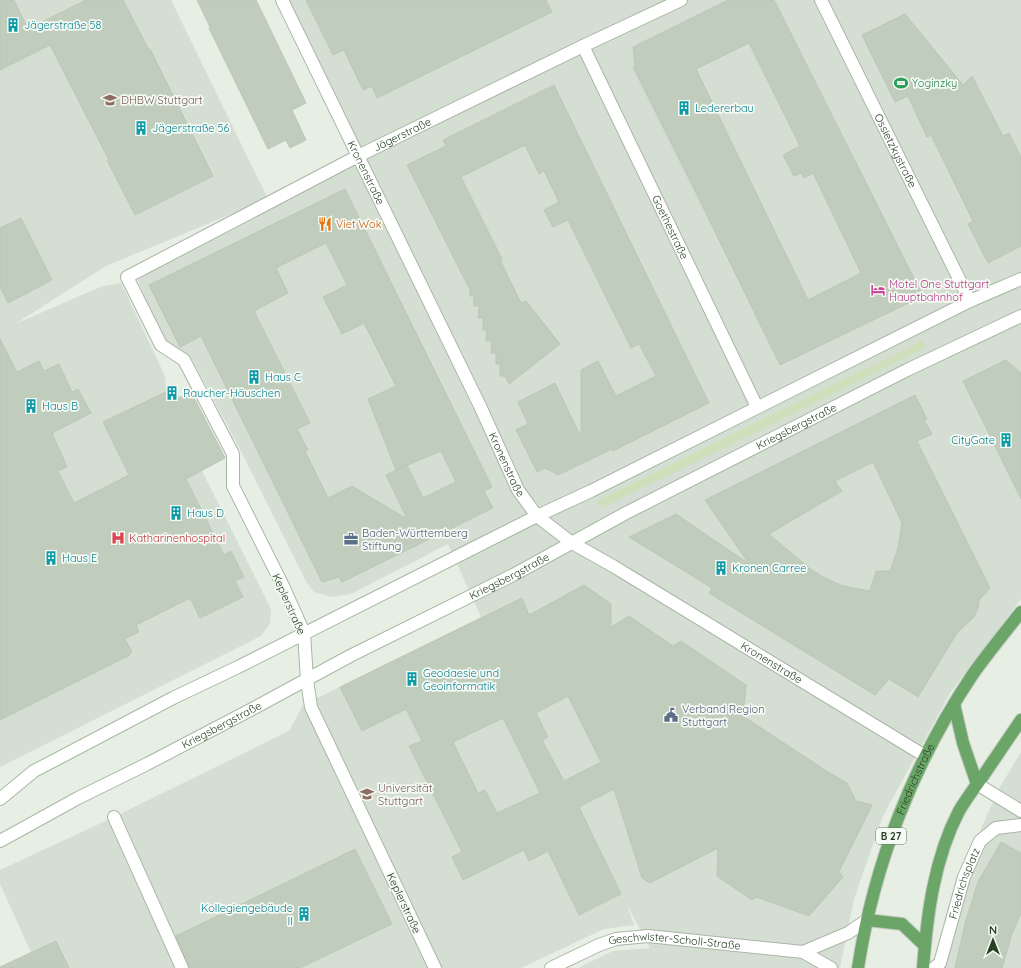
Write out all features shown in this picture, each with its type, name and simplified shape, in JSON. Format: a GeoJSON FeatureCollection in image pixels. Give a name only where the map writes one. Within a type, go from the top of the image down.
{"type":"FeatureCollection","features":[{"type":"Feature","properties":{"kind":"main road","name":"Friedrichstraße"},"geometry":{"type":"LineString","coordinates":[[858,968],[875,884],[893,830],[907,795],[925,756],[954,704],[974,673],[1021,612]]}},
{"type":"Feature","properties":{"kind":"main road"},"geometry":{"type":"LineString","coordinates":[[954,704],[977,784]]}},
{"type":"Feature","properties":{"kind":"main road"},"geometry":{"type":"LineString","coordinates":[[924,968],[925,946],[932,889],[939,862],[950,831],[960,810],[1021,720]]}},
{"type":"Feature","properties":{"kind":"main road"},"geometry":{"type":"LineString","coordinates":[[867,920],[902,924],[925,946]]}},
{"type":"Feature","properties":{"kind":"street","name":"Kronenstraße"},"geometry":{"type":"LineString","coordinates":[[282,0],[480,406],[518,490],[538,516],[572,543],[613,566],[925,756]]}},
{"type":"Feature","properties":{"kind":"street","name":"Jägerstraße"},"geometry":{"type":"LineString","coordinates":[[127,277],[358,156],[681,0]]}},
{"type":"Feature","properties":{"kind":"street","name":"Ossietzkystraße"},"geometry":{"type":"LineString","coordinates":[[821,0],[970,302]]}},
{"type":"Feature","properties":{"kind":"street","name":"Goethestraße"},"geometry":{"type":"LineString","coordinates":[[583,46],[757,408]]}},
{"type":"Feature","properties":{"kind":"street","name":"Keplerstraße"},"geometry":{"type":"LineString","coordinates":[[127,277],[161,345],[184,360],[233,454],[233,486],[284,588],[304,633],[307,680],[311,707],[435,968]]}},
{"type":"Feature","properties":{"kind":"street"},"geometry":{"type":"LineString","coordinates":[[0,799],[34,771],[173,698],[970,302],[1021,279]]}},
{"type":"Feature","properties":{"kind":"street","name":"Kriegsbergstraße"},"geometry":{"type":"LineString","coordinates":[[0,841],[78,798],[147,764],[350,656],[515,574],[626,513],[900,374],[1021,316]]}},
{"type":"Feature","properties":{"kind":"street"},"geometry":{"type":"LineString","coordinates":[[977,784],[1021,811]]}},
{"type":"Feature","properties":{"kind":"street"},"geometry":{"type":"LineString","coordinates":[[114,817],[182,968]]}},
{"type":"Feature","properties":{"kind":"street","name":"Friedrichsplatz"},"geometry":{"type":"LineString","coordinates":[[934,968],[940,963],[964,877],[980,841],[996,828],[1021,825]]}},
{"type":"Feature","properties":{"kind":"street","name":"Geschwister-Scholl-Straße"},"geometry":{"type":"LineString","coordinates":[[803,952],[848,933],[867,920]]}},
{"type":"Feature","properties":{"kind":"street","name":"Geschwister-Scholl-Straße"},"geometry":{"type":"LineString","coordinates":[[551,968],[599,945],[616,939],[648,936],[803,952],[831,968]]}},
{"type":"Feature","properties":{"kind":"shaded area"},"geometry":{"type":"Polygon","coordinates":[[[0,0],[171,0],[268,199],[353,153],[282,0],[1021,0],[1021,599],[950,693],[883,816],[854,899],[840,968],[578,968],[613,951],[650,948],[627,905],[634,925],[604,929],[521,968],[38,968],[0,884],[0,870],[114,817],[289,731],[303,705],[481,617],[448,544],[351,594],[331,597],[314,592],[307,583],[242,453],[192,359],[162,340],[138,280],[265,200],[106,266],[15,324],[103,286],[121,283],[165,376],[168,403],[269,605],[271,610],[270,623],[261,636],[0,767],[0,0]]]}},
{"type":"Feature","properties":{"kind":"shaded area"},"geometry":{"type":"Polygon","coordinates":[[[1021,752],[1021,968],[945,968],[953,910],[982,826],[1000,787],[1021,752]]]}},
{"type":"Feature","properties":{"kind":"green space"},"geometry":{"type":"Polygon","coordinates":[[[923,340],[926,347],[602,508],[595,502],[923,340]]]}},
{"type":"Feature","properties":{"kind":"building","name":"Jägerstraße 56"},"geometry":{"type":"Polygon","coordinates":[[[0,0],[14,0],[28,29],[86,0],[123,0],[149,50],[150,49],[213,176],[135,215],[107,160],[109,160],[50,45],[0,70],[0,0]]]}},
{"type":"Feature","properties":{"kind":"building"},"geometry":{"type":"Polygon","coordinates":[[[197,0],[256,0],[306,103],[292,110],[306,140],[290,148],[286,140],[268,149],[209,28],[210,27],[197,0]]]}},
{"type":"Feature","properties":{"kind":"building"},"geometry":{"type":"Polygon","coordinates":[[[306,0],[546,0],[552,12],[377,98],[372,86],[363,90],[344,50],[333,55],[306,0]]]}},
{"type":"Feature","properties":{"kind":"building"},"geometry":{"type":"Polygon","coordinates":[[[728,0],[774,0],[923,296],[780,365],[633,67],[635,66],[633,47],[728,0]],[[749,43],[696,69],[808,300],[861,273],[813,173],[804,178],[801,173],[794,176],[783,155],[800,146],[749,43]]]}},
{"type":"Feature","properties":{"kind":"building"},"geometry":{"type":"Polygon","coordinates":[[[905,14],[963,85],[972,76],[1003,136],[1009,133],[1021,157],[1021,246],[988,263],[968,224],[973,221],[931,135],[927,137],[908,96],[895,102],[862,35],[905,14]]]}},
{"type":"Feature","properties":{"kind":"building"},"geometry":{"type":"Polygon","coordinates":[[[554,85],[709,403],[613,451],[612,449],[558,475],[545,468],[537,472],[516,430],[528,424],[518,402],[555,383],[581,437],[581,370],[598,361],[616,396],[656,376],[639,344],[631,348],[568,220],[553,227],[544,210],[559,202],[544,171],[539,174],[525,145],[461,177],[502,259],[502,264],[521,303],[526,301],[560,344],[509,384],[505,376],[500,376],[500,364],[496,364],[496,353],[491,353],[492,341],[486,341],[487,330],[483,330],[483,318],[478,318],[479,306],[474,306],[474,296],[470,296],[470,289],[407,165],[446,146],[443,140],[554,85]]]}},
{"type":"Feature","properties":{"kind":"building"},"geometry":{"type":"Polygon","coordinates":[[[345,189],[492,487],[484,491],[493,508],[342,582],[339,577],[322,582],[201,336],[180,347],[149,285],[345,189]],[[326,243],[276,268],[288,293],[254,311],[310,423],[297,429],[308,450],[305,451],[328,498],[352,486],[407,519],[386,475],[396,470],[368,399],[396,386],[364,323],[342,334],[323,297],[347,285],[326,243]],[[441,451],[407,465],[423,498],[456,482],[441,451]]]}},
{"type":"Feature","properties":{"kind":"building"},"geometry":{"type":"Polygon","coordinates":[[[21,218],[52,280],[8,303],[0,287],[0,228],[21,218]]]}},
{"type":"Feature","properties":{"kind":"building","name":"Katharinenhospital"},"geometry":{"type":"Polygon","coordinates":[[[0,339],[17,372],[39,361],[44,371],[59,364],[72,392],[78,389],[91,413],[52,433],[67,467],[58,471],[74,503],[129,475],[103,422],[174,388],[179,398],[191,392],[225,458],[186,479],[224,555],[231,551],[244,577],[235,581],[243,597],[200,618],[190,598],[136,625],[139,632],[125,639],[132,652],[129,653],[130,655],[0,720],[0,339]]]}},
{"type":"Feature","properties":{"kind":"building","name":"CityGate"},"geometry":{"type":"Polygon","coordinates":[[[1006,360],[1021,373],[1021,499],[963,381],[1006,360]]]}},
{"type":"Feature","properties":{"kind":"building"},"geometry":{"type":"Polygon","coordinates":[[[915,395],[927,419],[924,420],[932,434],[917,441],[990,588],[979,600],[978,608],[974,617],[957,633],[918,697],[889,679],[875,695],[709,593],[712,588],[629,537],[676,514],[749,564],[705,500],[915,395]],[[873,462],[835,481],[842,491],[769,534],[809,568],[825,578],[843,586],[870,591],[876,571],[890,571],[898,548],[902,523],[873,462]]]}},
{"type":"Feature","properties":{"kind":"building"},"geometry":{"type":"Polygon","coordinates":[[[584,585],[611,604],[611,627],[629,616],[673,646],[681,641],[746,685],[743,716],[847,783],[856,801],[872,805],[839,872],[843,877],[809,916],[756,897],[752,900],[717,876],[718,848],[650,883],[642,878],[614,789],[579,807],[621,894],[579,915],[548,851],[529,861],[524,850],[463,880],[452,857],[462,852],[409,746],[422,741],[406,709],[362,731],[340,687],[522,598],[529,615],[584,585]],[[568,696],[536,713],[548,737],[542,740],[564,781],[601,762],[568,696]],[[503,718],[453,742],[478,793],[485,790],[497,813],[540,793],[503,718]]]}},
{"type":"Feature","properties":{"kind":"building"},"geometry":{"type":"Polygon","coordinates":[[[1001,842],[1021,853],[1021,913],[1012,934],[1002,968],[955,968],[966,920],[978,882],[1001,842]]]}},
{"type":"Feature","properties":{"kind":"building","name":"Kollegiengebäude II"},"geometry":{"type":"Polygon","coordinates":[[[355,849],[392,924],[300,968],[189,968],[176,936],[355,849]]]}},
{"type":"Feature","properties":{"kind":"building"},"geometry":{"type":"Polygon","coordinates":[[[56,941],[69,968],[0,968],[0,967],[56,941]]]}},
{"type":"Feature","properties":{"kind":"place","name":"Jägerstraße 58"},"geometry":{"type":"Point","coordinates":[13,25]}},
{"type":"Feature","properties":{"kind":"place","name":"Yoginzky"},"geometry":{"type":"Point","coordinates":[901,83]}},
{"type":"Feature","properties":{"kind":"place","name":"DHBW Stuttgart"},"geometry":{"type":"Point","coordinates":[110,100]}},
{"type":"Feature","properties":{"kind":"place","name":"Ledererbau"},"geometry":{"type":"Point","coordinates":[684,108]}},
{"type":"Feature","properties":{"kind":"place","name":"Jägerstraße 56"},"geometry":{"type":"Point","coordinates":[141,128]}},
{"type":"Feature","properties":{"kind":"place","name":"Viet Wok"},"geometry":{"type":"Point","coordinates":[325,224]}},
{"type":"Feature","properties":{"kind":"place","name":"Motel One Stuttgart Hauptbahnhof"},"geometry":{"type":"Point","coordinates":[878,290]}},
{"type":"Feature","properties":{"kind":"place","name":"Haus C"},"geometry":{"type":"Point","coordinates":[254,377]}},
{"type":"Feature","properties":{"kind":"place","name":"Raucher-Häuschen"},"geometry":{"type":"Point","coordinates":[172,393]}},
{"type":"Feature","properties":{"kind":"place","name":"Haus B"},"geometry":{"type":"Point","coordinates":[31,406]}},
{"type":"Feature","properties":{"kind":"place","name":"CityGate"},"geometry":{"type":"Point","coordinates":[1006,440]}},
{"type":"Feature","properties":{"kind":"place","name":"Haus D"},"geometry":{"type":"Point","coordinates":[176,513]}},
{"type":"Feature","properties":{"kind":"place","name":"Katharinenhospital"},"geometry":{"type":"Point","coordinates":[118,538]}},
{"type":"Feature","properties":{"kind":"place","name":"Baden-Württemberg Stiftung"},"geometry":{"type":"Point","coordinates":[351,539]}},
{"type":"Feature","properties":{"kind":"place","name":"Haus E"},"geometry":{"type":"Point","coordinates":[51,558]}},
{"type":"Feature","properties":{"kind":"place","name":"Kronen Carree"},"geometry":{"type":"Point","coordinates":[721,568]}},
{"type":"Feature","properties":{"kind":"place","name":"Geodaesie und Geoinformatik"},"geometry":{"type":"Point","coordinates":[412,679]}},
{"type":"Feature","properties":{"kind":"place","name":"Verband Region Stuttgart"},"geometry":{"type":"Point","coordinates":[671,715]}},
{"type":"Feature","properties":{"kind":"place","name":"Universität Stuttgart"},"geometry":{"type":"Point","coordinates":[367,794]}},
{"type":"Feature","properties":{"kind":"place","name":"Kollegiengebäude II"},"geometry":{"type":"Point","coordinates":[304,914]}}]}
